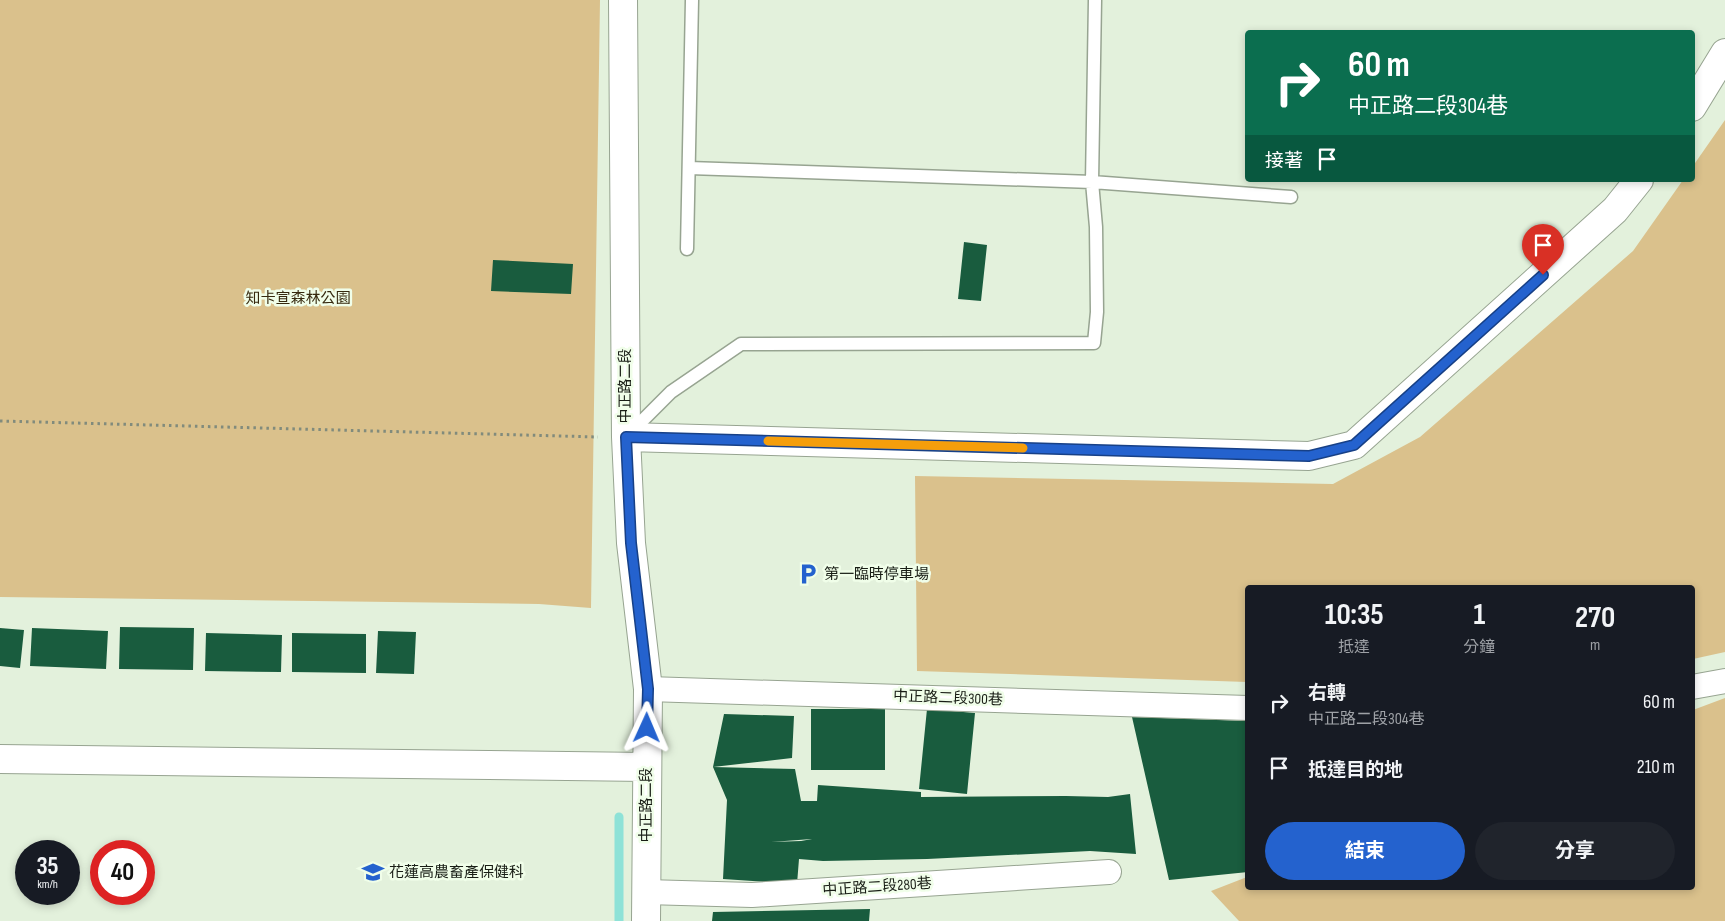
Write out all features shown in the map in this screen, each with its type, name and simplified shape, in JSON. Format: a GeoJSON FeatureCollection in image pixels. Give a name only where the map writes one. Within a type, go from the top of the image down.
{"type":"FeatureCollection","features":[{"type":"Feature","properties":{"kind":"street","name":"中正路二段"},"geometry":{"type":"LineString","coordinates":[[623,0],[626,437],[631,543],[648,689],[646,921]]}},
{"type":"Feature","properties":{"kind":"street"},"geometry":{"type":"LineString","coordinates":[[1695,102],[1725,53]]}},
{"type":"Feature","properties":{"kind":"street"},"geometry":{"type":"LineString","coordinates":[[626,437],[1309,456],[1354,445],[1615,210],[1637,182]]}},
{"type":"Feature","properties":{"kind":"street"},"geometry":{"type":"LineString","coordinates":[[1695,686],[1725,681]]}},
{"type":"Feature","properties":{"kind":"street","name":"中正路二段300巷"},"geometry":{"type":"LineString","coordinates":[[648,689],[1245,708]]}},
{"type":"Feature","properties":{"kind":"street"},"geometry":{"type":"LineString","coordinates":[[0,759],[646,767]]}},
{"type":"Feature","properties":{"kind":"street","name":"中正路二段280巷"},"geometry":{"type":"LineString","coordinates":[[646,892],[752,896],[1109,872]]}},
{"type":"Feature","properties":{"kind":"lane"},"geometry":{"type":"LineString","coordinates":[[688,249],[692,0]]}},
{"type":"Feature","properties":{"kind":"lane"},"geometry":{"type":"LineString","coordinates":[[626,437],[671,392],[741,344],[1094,343],[1097,312],[1096,227],[1092,182],[1095,0]]}},
{"type":"Feature","properties":{"kind":"lane"},"geometry":{"type":"LineString","coordinates":[[689,168],[1092,182],[1291,197]]}},
{"type":"Feature","properties":{"kind":"path"},"geometry":{"type":"LineString","coordinates":[[0,421],[626,437]]}},
{"type":"Feature","properties":{"kind":"green space","name":"知卡宣森林公園"},"geometry":{"type":"Polygon","coordinates":[[[0,0],[600,0],[591,608],[539,604],[0,597],[0,0]]]}},
{"type":"Feature","properties":{"kind":"green space"},"geometry":{"type":"Polygon","coordinates":[[[1725,120],[1725,652],[1695,659],[1695,585],[1245,585],[1245,682],[917,671],[915,476],[1333,484],[1420,437],[1633,251],[1682,182],[1695,182],[1695,163],[1725,120]]]}},
{"type":"Feature","properties":{"kind":"green space"},"geometry":{"type":"Polygon","coordinates":[[[1725,698],[1725,921],[1239,921],[1211,891],[1245,878],[1245,890],[1695,890],[1695,709],[1725,698]]]}},
{"type":"Feature","properties":{"kind":"building"},"geometry":{"type":"Polygon","coordinates":[[[964,242],[987,245],[981,301],[958,299],[964,242]]]}},
{"type":"Feature","properties":{"kind":"building"},"geometry":{"type":"Polygon","coordinates":[[[493,260],[573,264],[571,294],[491,291],[493,260]]]}},
{"type":"Feature","properties":{"kind":"building"},"geometry":{"type":"Polygon","coordinates":[[[120,627],[194,628],[193,670],[119,669],[120,627]]]}},
{"type":"Feature","properties":{"kind":"building"},"geometry":{"type":"Polygon","coordinates":[[[0,628],[24,630],[20,668],[0,666],[0,628]]]}},
{"type":"Feature","properties":{"kind":"building"},"geometry":{"type":"Polygon","coordinates":[[[32,628],[108,631],[106,669],[30,666],[32,628]]]}},
{"type":"Feature","properties":{"kind":"building"},"geometry":{"type":"Polygon","coordinates":[[[378,631],[416,632],[414,674],[376,673],[378,631]]]}},
{"type":"Feature","properties":{"kind":"building"},"geometry":{"type":"Polygon","coordinates":[[[206,633],[282,635],[281,672],[205,671],[206,633]]]}},
{"type":"Feature","properties":{"kind":"building"},"geometry":{"type":"Polygon","coordinates":[[[292,633],[366,634],[366,673],[292,672],[292,633]]]}},
{"type":"Feature","properties":{"kind":"building"},"geometry":{"type":"Polygon","coordinates":[[[811,709],[885,709],[885,770],[811,770],[811,709]]]}},
{"type":"Feature","properties":{"kind":"building"},"geometry":{"type":"Polygon","coordinates":[[[927,709],[975,713],[967,794],[919,789],[927,709]]]}},
{"type":"Feature","properties":{"kind":"building"},"geometry":{"type":"Polygon","coordinates":[[[724,714],[794,716],[792,758],[713,767],[724,714]]]}},
{"type":"Feature","properties":{"kind":"building"},"geometry":{"type":"Polygon","coordinates":[[[1132,717],[1245,721],[1245,872],[1169,880],[1132,717]]]}},
{"type":"Feature","properties":{"kind":"building"},"geometry":{"type":"Polygon","coordinates":[[[713,767],[795,769],[801,801],[817,801],[818,785],[921,792],[921,797],[1108,797],[1130,794],[1136,854],[1090,851],[927,859],[823,861],[799,859],[797,884],[723,879],[727,800],[713,767]],[[812,839],[771,842],[801,841],[812,839]]]}},
{"type":"Feature","properties":{"kind":"building"},"geometry":{"type":"Polygon","coordinates":[[[870,909],[869,921],[712,921],[713,912],[870,909]]]}},
{"type":"Feature","properties":{"kind":"waterway"},"geometry":{"type":"LineString","coordinates":[[619,817],[619,921]]}},
{"type":"Feature","properties":{"kind":"slow traffic"},"geometry":{"type":"LineString","coordinates":[[768,441],[1023,448]]}},
{"type":"Feature","properties":{"kind":"place","name":"第一臨時停車場"},"geometry":{"type":"Point","coordinates":[808,574]}},
{"type":"Feature","properties":{"kind":"place","name":"花蓮高農畜產保健科"},"geometry":{"type":"Point","coordinates":[373,872]}},
{"type":"Feature","properties":{"kind":"route"},"geometry":{"type":"LineString","coordinates":[[647,728],[648,689],[631,543],[626,437],[1309,456],[1354,445],[1543,275]]}}]}
